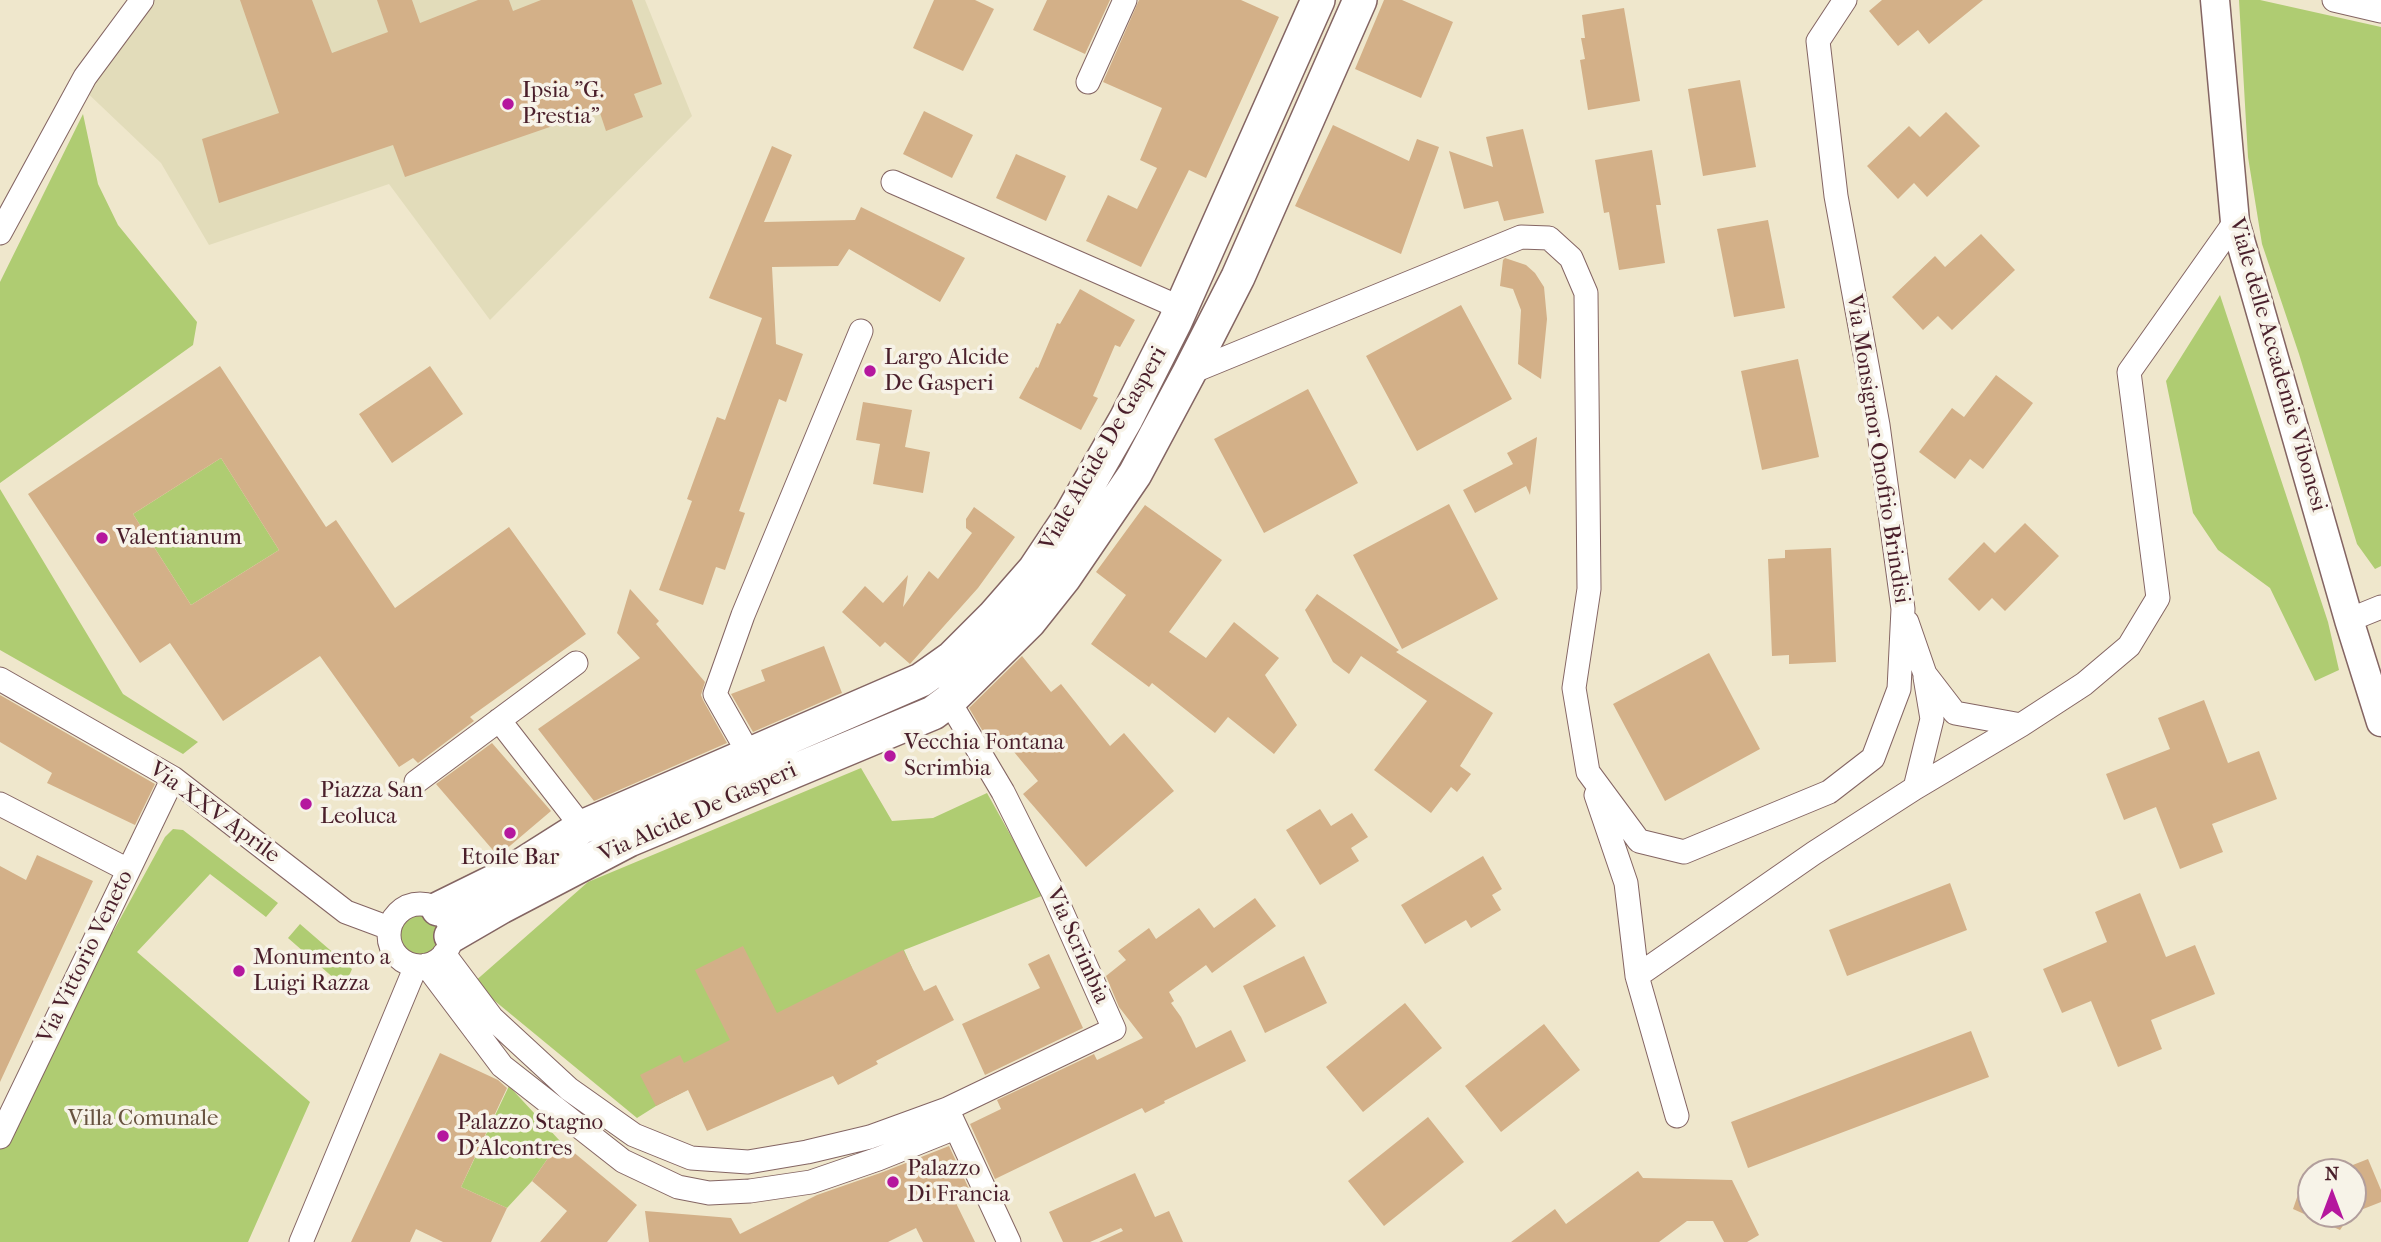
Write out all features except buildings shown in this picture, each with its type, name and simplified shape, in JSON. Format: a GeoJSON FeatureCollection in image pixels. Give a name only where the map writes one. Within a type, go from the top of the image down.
{"type":"FeatureCollection","features":[{"type":"Feature","properties":{"kind":"main road","name":"Viale Alcide De Gasperi"},"geometry":{"type":"LineString","coordinates":[[949,701],[1029,622],[1064,578],[1135,474],[1238,276],[1360,0]]}},
{"type":"Feature","properties":{"kind":"main road","name":"Viale Alcide De Gasperi"},"geometry":{"type":"LineString","coordinates":[[435,946],[503,877],[582,827],[921,680],[952,658],[993,617],[1035,569],[1071,515],[1126,419],[1181,309],[1311,2]]}},
{"type":"Feature","properties":{"kind":"main road","name":"Via Alcide De Gasperi"},"geometry":{"type":"LineString","coordinates":[[435,946],[501,907],[629,840],[933,713],[949,701]]}},
{"type":"Feature","properties":{"kind":"street"},"geometry":{"type":"LineString","coordinates":[[0,233],[85,77],[142,0]]}},
{"type":"Feature","properties":{"kind":"street"},"geometry":{"type":"LineString","coordinates":[[1088,82],[1125,0]]}},
{"type":"Feature","properties":{"kind":"street","name":"Via Monsignor Onofrio Brindisi"},"geometry":{"type":"LineString","coordinates":[[1189,373],[1521,237],[1549,238],[1571,258],[1586,293],[1589,589],[1574,688],[1588,772],[1639,841],[1684,852],[1829,792],[1873,758],[1899,690],[1903,609],[1878,425],[1836,196],[1818,41],[1845,0]]}},
{"type":"Feature","properties":{"kind":"street","name":"Viale delle Accademie Vibonesi"},"geometry":{"type":"LineString","coordinates":[[2216,0],[2235,222],[2349,620],[2381,722]]}},
{"type":"Feature","properties":{"kind":"street"},"geometry":{"type":"LineString","coordinates":[[2334,0],[2381,11]]}},
{"type":"Feature","properties":{"kind":"street"},"geometry":{"type":"LineString","coordinates":[[893,182],[1181,309]]}},
{"type":"Feature","properties":{"kind":"street"},"geometry":{"type":"LineString","coordinates":[[1637,976],[1814,853],[2084,684],[2129,646],[2158,598],[2129,372],[2235,222]]}},
{"type":"Feature","properties":{"kind":"street"},"geometry":{"type":"LineString","coordinates":[[749,754],[715,694],[743,615],[861,331]]}},
{"type":"Feature","properties":{"kind":"street"},"geometry":{"type":"LineString","coordinates":[[2349,620],[2381,607]]}},
{"type":"Feature","properties":{"kind":"street"},"geometry":{"type":"LineString","coordinates":[[1903,609],[1925,674],[1932,719],[1915,788]]}},
{"type":"Feature","properties":{"kind":"street"},"geometry":{"type":"LineString","coordinates":[[416,782],[576,663]]}},
{"type":"Feature","properties":{"kind":"street"},"geometry":{"type":"LineString","coordinates":[[1925,674],[1955,713],[2021,725]]}},
{"type":"Feature","properties":{"kind":"street","name":"Via XXV Aprile"},"geometry":{"type":"LineString","coordinates":[[0,680],[173,778],[346,912],[389,928]]}},
{"type":"Feature","properties":{"kind":"street","name":"Via Scrimbia"},"geometry":{"type":"LineString","coordinates":[[949,701],[1003,792],[1047,879],[1073,932],[1114,1029],[951,1118]]}},
{"type":"Feature","properties":{"kind":"street"},"geometry":{"type":"LineString","coordinates":[[499,720],[582,827]]}},
{"type":"Feature","properties":{"kind":"street"},"geometry":{"type":"LineString","coordinates":[[1588,772],[1626,883],[1637,976],[1677,1116]]}},
{"type":"Feature","properties":{"kind":"street","name":"Via Vittorio Veneto"},"geometry":{"type":"LineString","coordinates":[[0,1137],[173,778]]}},
{"type":"Feature","properties":{"kind":"street"},"geometry":{"type":"LineString","coordinates":[[0,804],[128,870]]}},
{"type":"Feature","properties":{"kind":"street"},"geometry":{"type":"LineString","coordinates":[[435,946],[397,956],[389,938],[393,918],[408,905],[419,903],[435,946],[502,1066],[623,1161],[678,1186],[709,1193],[750,1191],[811,1182],[878,1159],[951,1118]]}},
{"type":"Feature","properties":{"kind":"street"},"geometry":{"type":"LineString","coordinates":[[435,946],[492,1018],[569,1089],[634,1135],[691,1158],[748,1162],[807,1152],[951,1118]]}},
{"type":"Feature","properties":{"kind":"street"},"geometry":{"type":"LineString","coordinates":[[301,1242],[435,946]]}},
{"type":"Feature","properties":{"kind":"street"},"geometry":{"type":"LineString","coordinates":[[951,1118],[1009,1242]]}},
{"type":"Feature","properties":{"kind":"shaded area"},"geometry":{"type":"Polygon","coordinates":[[[143,0],[645,0],[692,116],[490,320],[389,184],[209,245],[161,163],[80,86],[143,0]]]}},
{"type":"Feature","properties":{"kind":"green space"},"geometry":{"type":"Polygon","coordinates":[[[2239,0],[2260,0],[2381,27],[2381,566],[2375,569],[2357,544],[2262,244],[2248,157],[2239,0]]]}},
{"type":"Feature","properties":{"kind":"green space"},"geometry":{"type":"Polygon","coordinates":[[[83,114],[98,184],[118,225],[197,322],[193,345],[0,483],[0,282],[83,114]]]}},
{"type":"Feature","properties":{"kind":"green space"},"geometry":{"type":"Polygon","coordinates":[[[2220,295],[2328,622],[2339,670],[2315,681],[2270,588],[2218,550],[2193,513],[2166,381],[2220,295]]]}},
{"type":"Feature","properties":{"kind":"green space"},"geometry":{"type":"Polygon","coordinates":[[[221,458],[279,550],[191,605],[133,514],[221,458]]]}},
{"type":"Feature","properties":{"kind":"green space"},"geometry":{"type":"Polygon","coordinates":[[[0,489],[123,694],[198,742],[183,754],[0,650],[0,489]]]}},
{"type":"Feature","properties":{"kind":"green space"},"geometry":{"type":"Polygon","coordinates":[[[861,768],[892,821],[933,818],[987,793],[1044,895],[904,950],[912,968],[905,977],[637,1118],[473,983],[588,882],[861,768]]]}},
{"type":"Feature","properties":{"kind":"green space","name":"Villa Comunale"},"geometry":{"type":"Polygon","coordinates":[[[173,829],[183,830],[278,903],[266,917],[210,874],[137,952],[310,1102],[248,1242],[0,1242],[0,1137],[103,924],[113,932],[165,837],[173,829]]]}},
{"type":"Feature","properties":{"kind":"green space"},"geometry":{"type":"Polygon","coordinates":[[[419,903],[438,909],[444,954],[406,963],[397,956],[389,938],[393,918],[408,905],[419,903]]]}},
{"type":"Feature","properties":{"kind":"green space"},"geometry":{"type":"Polygon","coordinates":[[[300,924],[352,969],[344,987],[288,938],[300,924]]]}},
{"type":"Feature","properties":{"kind":"green space"},"geometry":{"type":"Polygon","coordinates":[[[509,1086],[560,1141],[532,1181],[507,1208],[461,1187],[509,1086]]]}},
{"type":"Feature","properties":{"kind":"place","name":"Ipsia \"G. Prestia\""},"geometry":{"type":"Point","coordinates":[508,104]}},
{"type":"Feature","properties":{"kind":"place","name":"Largo Alcide De Gasperi"},"geometry":{"type":"Point","coordinates":[870,371]}},
{"type":"Feature","properties":{"kind":"place","name":"Valentianum"},"geometry":{"type":"Point","coordinates":[102,538]}},
{"type":"Feature","properties":{"kind":"place","name":"Vecchia Fontana Scrimbia"},"geometry":{"type":"Point","coordinates":[890,756]}},
{"type":"Feature","properties":{"kind":"place","name":"Piazza San Leoluca"},"geometry":{"type":"Point","coordinates":[306,804]}},
{"type":"Feature","properties":{"kind":"place","name":"Etoile Bar"},"geometry":{"type":"Point","coordinates":[510,833]}},
{"type":"Feature","properties":{"kind":"place","name":"Monumento a Luigi Razza"},"geometry":{"type":"Point","coordinates":[239,971]}},
{"type":"Feature","properties":{"kind":"place","name":"Palazzo Stagno D'Alcontres"},"geometry":{"type":"Point","coordinates":[443,1136]}},
{"type":"Feature","properties":{"kind":"place","name":"Palazzo Di Francia"},"geometry":{"type":"Point","coordinates":[893,1182]}}]}
